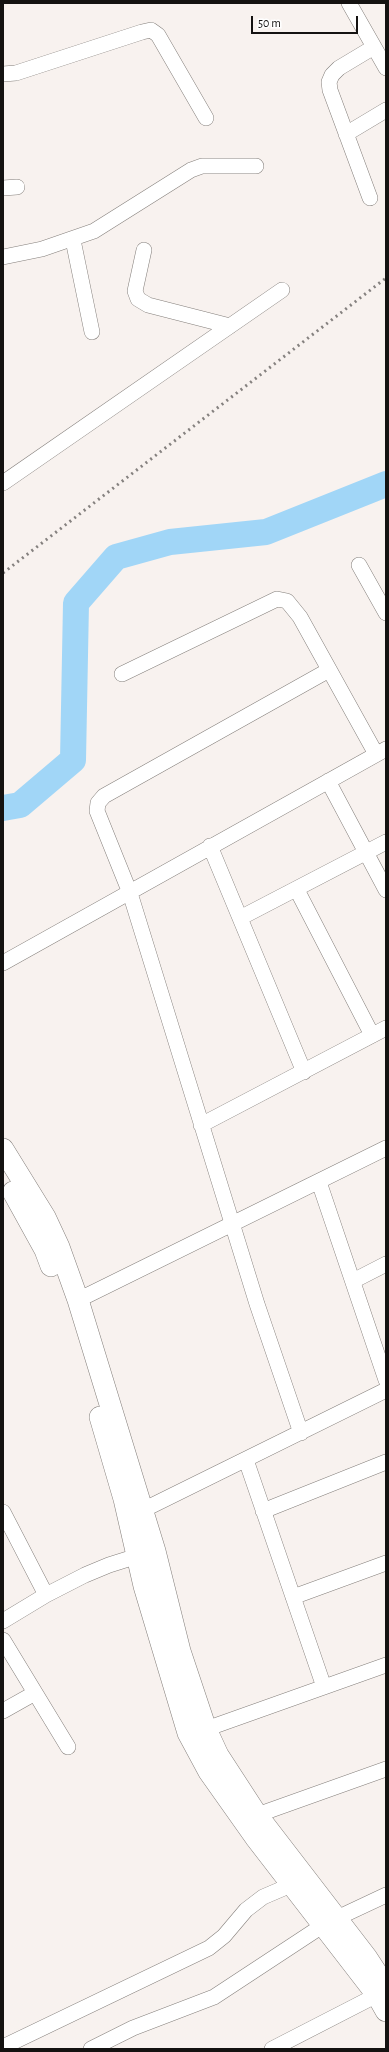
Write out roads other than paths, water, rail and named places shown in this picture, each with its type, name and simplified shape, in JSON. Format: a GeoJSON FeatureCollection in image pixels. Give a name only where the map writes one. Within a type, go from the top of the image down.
{"type":"FeatureCollection","features":[{"type":"Feature","properties":{"kind":"street"},"geometry":{"type":"LineString","coordinates":[[349,3],[386,68]]}},
{"type":"Feature","properties":{"kind":"street"},"geometry":{"type":"LineString","coordinates":[[3,74],[16,73],[151,30],[158,36],[206,118]]}},
{"type":"Feature","properties":{"kind":"street"},"geometry":{"type":"LineString","coordinates":[[370,198],[330,90],[329,82],[332,75],[339,68],[374,47]]}},
{"type":"Feature","properties":{"kind":"street"},"geometry":{"type":"LineString","coordinates":[[346,134],[386,110]]}},
{"type":"Feature","properties":{"kind":"street"},"geometry":{"type":"LineString","coordinates":[[3,257],[73,240],[94,231],[191,170],[202,166],[256,166]]}},
{"type":"Feature","properties":{"kind":"street"},"geometry":{"type":"LineString","coordinates":[[73,240],[92,332]]}},
{"type":"Feature","properties":{"kind":"street"},"geometry":{"type":"LineString","coordinates":[[144,250],[135,291],[138,299],[148,304],[230,326]]}},
{"type":"Feature","properties":{"kind":"street"},"geometry":{"type":"LineString","coordinates":[[3,483],[282,290]]}},
{"type":"Feature","properties":{"kind":"street"},"geometry":{"type":"LineString","coordinates":[[359,565],[386,613]]}},
{"type":"Feature","properties":{"kind":"street"},"geometry":{"type":"LineString","coordinates":[[3,963],[130,893],[210,846],[381,752],[329,670],[300,617],[286,601],[277,599],[122,674]]}},
{"type":"Feature","properties":{"kind":"street"},"geometry":{"type":"LineString","coordinates":[[301,1433],[257,1304],[130,893],[97,811],[98,803],[104,796],[329,670]]}},
{"type":"Feature","properties":{"kind":"street"},"geometry":{"type":"LineString","coordinates":[[328,781],[386,890]]}},
{"type":"Feature","properties":{"kind":"street"},"geometry":{"type":"LineString","coordinates":[[240,918],[298,890],[386,842]]}},
{"type":"Feature","properties":{"kind":"street"},"geometry":{"type":"LineString","coordinates":[[210,846],[304,1072]]}},
{"type":"Feature","properties":{"kind":"street"},"geometry":{"type":"LineString","coordinates":[[298,890],[372,1035]]}},
{"type":"Feature","properties":{"kind":"street"},"geometry":{"type":"LineString","coordinates":[[201,1125],[386,1028]]}},
{"type":"Feature","properties":{"kind":"street"},"geometry":{"type":"LineString","coordinates":[[78,1300],[386,1148]]}},
{"type":"Feature","properties":{"kind":"street"},"geometry":{"type":"LineString","coordinates":[[3,1149],[45,1217],[59,1247],[78,1300],[143,1510],[147,1553],[148,1601],[188,1733],[209,1772],[291,1885],[367,1958],[383,1998],[272,2049]]}},
{"type":"Feature","properties":{"kind":"street"},"geometry":{"type":"LineString","coordinates":[[3,1175],[45,1250],[70,1321],[124,1499],[147,1553],[206,1729],[218,1755],[329,1922]]}},
{"type":"Feature","properties":{"kind":"street"},"geometry":{"type":"LineString","coordinates":[[319,1182],[386,1380]]}},
{"type":"Feature","properties":{"kind":"street"},"geometry":{"type":"LineString","coordinates":[[353,1281],[386,1264]]}},
{"type":"Feature","properties":{"kind":"street"},"geometry":{"type":"LineString","coordinates":[[143,1510],[386,1390]]}},
{"type":"Feature","properties":{"kind":"street"},"geometry":{"type":"LineString","coordinates":[[246,1460],[324,1687]]}},
{"type":"Feature","properties":{"kind":"street"},"geometry":{"type":"LineString","coordinates":[[263,1511],[386,1462]]}},
{"type":"Feature","properties":{"kind":"street"},"geometry":{"type":"LineString","coordinates":[[3,1512],[46,1595]]}},
{"type":"Feature","properties":{"kind":"street"},"geometry":{"type":"LineString","coordinates":[[3,1621],[46,1595],[109,1565],[147,1553]]}},
{"type":"Feature","properties":{"kind":"street"},"geometry":{"type":"LineString","coordinates":[[293,1598],[386,1563]]}},
{"type":"Feature","properties":{"kind":"street"},"geometry":{"type":"LineString","coordinates":[[3,1640],[68,1747]]}},
{"type":"Feature","properties":{"kind":"street"},"geometry":{"type":"LineString","coordinates":[[206,1729],[386,1665]]}},
{"type":"Feature","properties":{"kind":"street"},"geometry":{"type":"LineString","coordinates":[[3,1710],[35,1693]]}},
{"type":"Feature","properties":{"kind":"street"},"geometry":{"type":"LineString","coordinates":[[257,1815],[386,1768]]}},
{"type":"Feature","properties":{"kind":"street"},"geometry":{"type":"LineString","coordinates":[[3,2047],[209,1948],[224,1936],[246,1910],[263,1897],[291,1885]]}},
{"type":"Feature","properties":{"kind":"street"},"geometry":{"type":"LineString","coordinates":[[91,2049],[133,2028],[214,1997],[329,1922],[386,1895]]}},
{"type":"Feature","properties":{"kind":"waterway"},"geometry":{"type":"LineString","coordinates":[[3,808],[20,805],[73,760],[76,603],[116,557],[170,542],[266,532],[386,484]]}},
{"type":"Feature","properties":{"kind":"railway"},"geometry":{"type":"LineString","coordinates":[[3,573],[386,278]]}}]}
